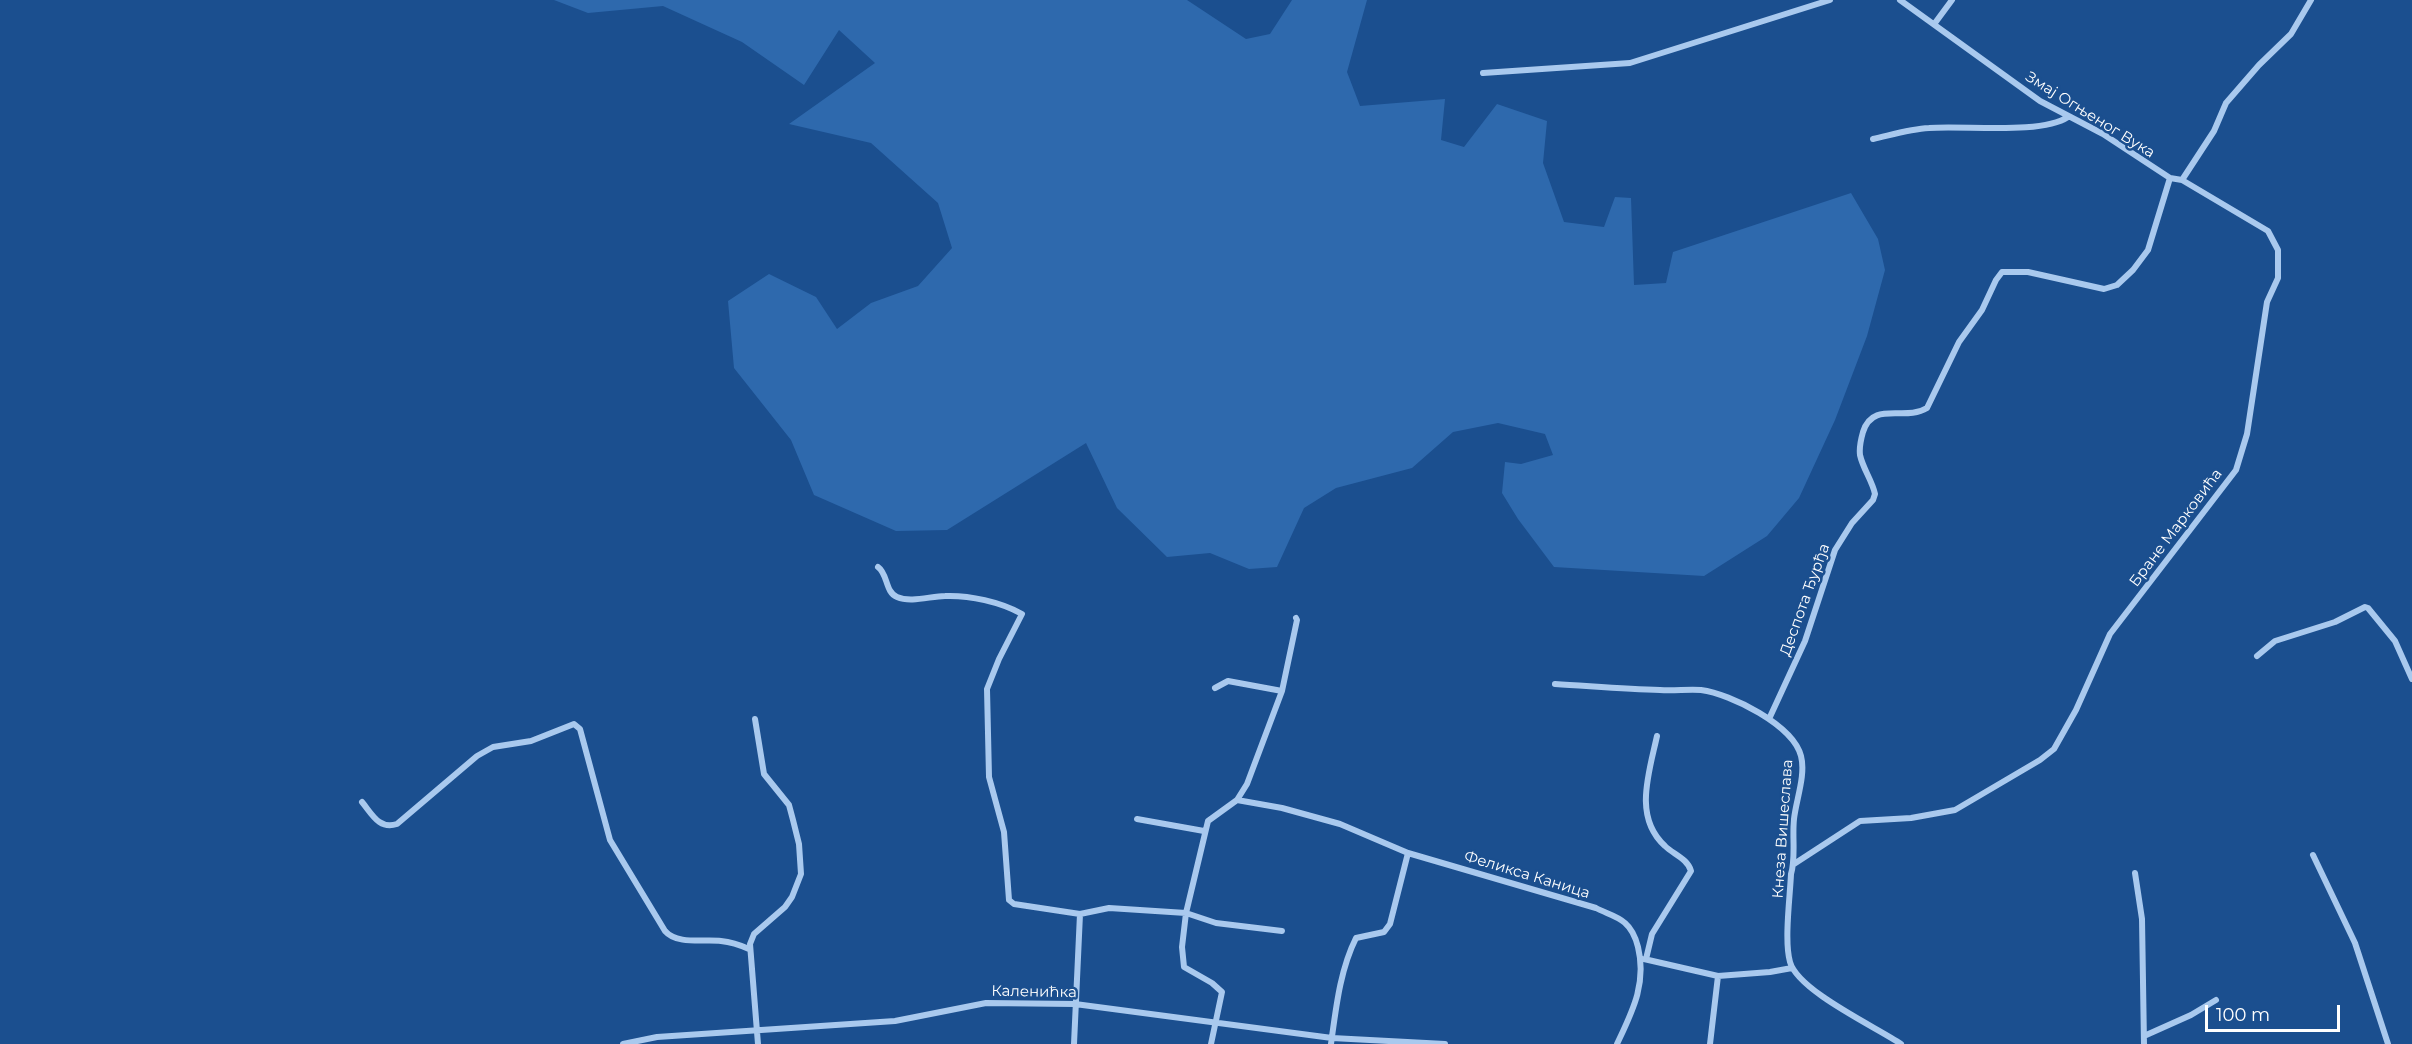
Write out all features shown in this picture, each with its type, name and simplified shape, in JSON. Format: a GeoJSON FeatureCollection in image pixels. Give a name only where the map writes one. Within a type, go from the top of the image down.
{"type":"FeatureCollection","features":[{"type":"Feature","properties":{"kind":"street"},"geometry":{"type":"LineString","coordinates":[[1483,73],[1630,63],[1830,0]]}},
{"type":"Feature","properties":{"kind":"street","name":"Змај Огњеног Вука"},"geometry":{"type":"LineString","coordinates":[[1900,0],[2040,100],[2103,134],[2170,178],[2182,180]]}},
{"type":"Feature","properties":{"kind":"street"},"geometry":{"type":"LineString","coordinates":[[1935,23],[1952,0]]}},
{"type":"Feature","properties":{"kind":"street"},"geometry":{"type":"LineString","coordinates":[[2182,180],[2214,131],[2226,103],[2259,65],[2292,34],[2311,0]]}},
{"type":"Feature","properties":{"kind":"street"},"geometry":{"type":"LineString","coordinates":[[1873,139],[1926,128],[2023,127],[2060,121],[2068,117]]}},
{"type":"Feature","properties":{"kind":"street","name":"Деспота Ђурђа"},"geometry":{"type":"LineString","coordinates":[[1769,719],[1805,641],[1835,550],[1852,523],[1873,500],[1875,494],[1860,453],[1860,440],[1866,424],[1872,416],[1918,414],[1927,408],[1959,342],[1982,310],[2002,272],[2028,272],[2104,289],[2117,285],[2133,270],[2148,250],[2170,178]]}},
{"type":"Feature","properties":{"kind":"street","name":"Бране Марковића"},"geometry":{"type":"LineString","coordinates":[[1794,864],[1860,821],[1911,818],[1954,810],[2040,760],[2054,749],[2076,710],[2110,634],[2236,470],[2247,434],[2267,302],[2278,278],[2278,250],[2268,231],[2182,180]]}},
{"type":"Feature","properties":{"kind":"street"},"geometry":{"type":"LineString","coordinates":[[878,567],[883,570],[891,593],[897,597],[952,596],[994,604],[1022,614],[999,659],[987,689],[989,777],[1004,831],[1009,900],[1014,904],[1080,914],[1109,908],[1186,913],[1216,923],[1282,931]]}},
{"type":"Feature","properties":{"kind":"street"},"geometry":{"type":"LineString","coordinates":[[2257,656],[2275,641],[2340,620],[2365,606],[2395,641],[2412,679]]}},
{"type":"Feature","properties":{"kind":"street"},"geometry":{"type":"LineString","coordinates":[[1211,1044],[1222,992],[1212,982],[1184,967],[1182,947],[1186,913],[1208,821],[1237,800],[1247,784],[1282,691],[1296,618]]}},
{"type":"Feature","properties":{"kind":"street"},"geometry":{"type":"LineString","coordinates":[[1215,688],[1228,681],[1282,691]]}},
{"type":"Feature","properties":{"kind":"street","name":"Кнеза Вишеслава"},"geometry":{"type":"LineString","coordinates":[[1555,684],[1703,690],[1752,709],[1769,719],[1798,748],[1803,768],[1792,832],[1794,864],[1791,874],[1789,940],[1789,961],[1792,968]]}},
{"type":"Feature","properties":{"kind":"street"},"geometry":{"type":"LineString","coordinates":[[755,719],[764,774],[789,805],[794,820],[799,844],[801,874],[785,908],[754,934],[749,949],[758,1044]]}},
{"type":"Feature","properties":{"kind":"street"},"geometry":{"type":"LineString","coordinates":[[362,802],[382,825],[397,824],[468,762],[492,747],[531,741],[574,724],[580,729],[610,840],[665,931],[669,935],[686,939],[731,942],[749,949]]}},
{"type":"Feature","properties":{"kind":"street"},"geometry":{"type":"LineString","coordinates":[[1617,1044],[1637,1000],[1643,958],[1652,934],[1691,871],[1689,865],[1656,838],[1648,823],[1646,786],[1657,736]]}},
{"type":"Feature","properties":{"kind":"street","name":"Феликса Каница"},"geometry":{"type":"LineString","coordinates":[[1237,800],[1282,808],[1340,824],[1408,854],[1596,908],[1625,922],[1632,931],[1643,958]]}},
{"type":"Feature","properties":{"kind":"street"},"geometry":{"type":"LineString","coordinates":[[1137,819],[1204,831]]}},
{"type":"Feature","properties":{"kind":"street"},"geometry":{"type":"LineString","coordinates":[[1332,1041],[1340,985],[1349,952],[1356,938],[1384,932],[1390,924],[1408,854]]}},
{"type":"Feature","properties":{"kind":"street"},"geometry":{"type":"LineString","coordinates":[[2313,855],[2355,943],[2388,1044]]}},
{"type":"Feature","properties":{"kind":"street"},"geometry":{"type":"LineString","coordinates":[[2135,873],[2142,919],[2144,1044]]}},
{"type":"Feature","properties":{"kind":"street"},"geometry":{"type":"LineString","coordinates":[[1074,1044],[1080,914]]}},
{"type":"Feature","properties":{"kind":"street"},"geometry":{"type":"LineString","coordinates":[[1643,958],[1718,976],[1792,968],[1796,975],[1809,986],[1845,1011],[1901,1044]]}},
{"type":"Feature","properties":{"kind":"street"},"geometry":{"type":"LineString","coordinates":[[1710,1044],[1718,976]]}},
{"type":"Feature","properties":{"kind":"street"},"geometry":{"type":"LineString","coordinates":[[2144,1036],[2191,1015],[2216,1000]]}},
{"type":"Feature","properties":{"kind":"street","name":"Каленићка"},"geometry":{"type":"LineString","coordinates":[[623,1044],[657,1037],[895,1021],[986,1003],[1075,1004],[1332,1041],[1445,1044]]}},
{"type":"Feature","properties":{"kind":"shaded area"},"geometry":{"type":"Polygon","coordinates":[[[554,0],[1187,0],[1246,39],[1270,34],[1292,0],[1367,0],[1347,72],[1360,106],[1445,99],[1441,140],[1464,147],[1497,104],[1547,121],[1543,163],[1564,222],[1604,227],[1615,197],[1631,198],[1634,285],[1666,283],[1673,252],[1851,193],[1878,239],[1885,270],[1867,336],[1835,420],[1799,498],[1767,536],[1704,576],[1554,567],[1518,519],[1502,493],[1505,462],[1521,464],[1553,455],[1545,434],[1498,423],[1453,432],[1412,468],[1336,488],[1304,508],[1277,567],[1249,569],[1210,553],[1167,557],[1117,508],[1086,443],[947,530],[896,531],[814,495],[791,440],[734,368],[728,301],[769,274],[816,297],[837,329],[871,303],[918,286],[952,248],[938,203],[871,143],[789,124],[875,63],[839,30],[804,85],[742,42],[663,6],[588,13],[554,0]]]}}]}
